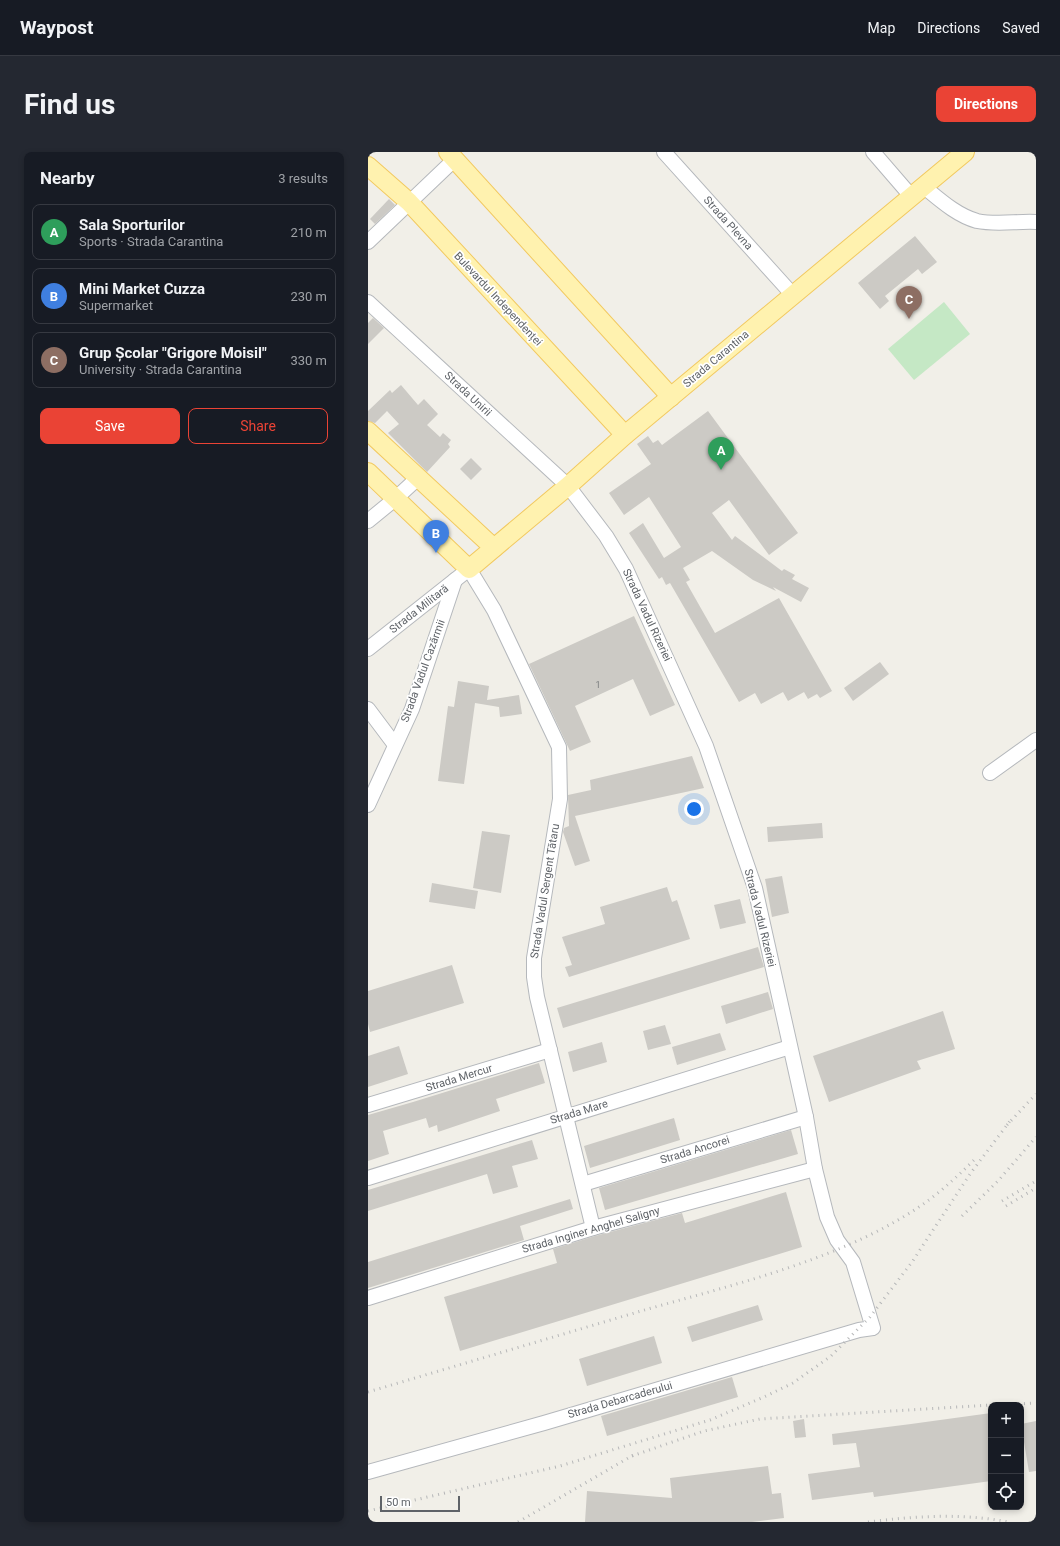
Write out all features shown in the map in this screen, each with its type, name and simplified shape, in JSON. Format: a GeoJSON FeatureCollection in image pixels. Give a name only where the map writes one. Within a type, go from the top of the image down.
{"type":"FeatureCollection","features":[{"type":"Feature","properties":{"kind":"main road","name":"Strada Carantina"},"geometry":{"type":"LineString","coordinates":[[469,569],[792,294],[965,152]]}},
{"type":"Feature","properties":{"kind":"main road"},"geometry":{"type":"LineString","coordinates":[[452,155],[671,397]]}},
{"type":"Feature","properties":{"kind":"main road","name":"Bulevardul Independenței"},"geometry":{"type":"LineString","coordinates":[[368,166],[409,202],[625,435]]}},
{"type":"Feature","properties":{"kind":"main road"},"geometry":{"type":"LineString","coordinates":[[368,431],[494,548]]}},
{"type":"Feature","properties":{"kind":"main road"},"geometry":{"type":"LineString","coordinates":[[368,472],[469,569]]}},
{"type":"Feature","properties":{"kind":"street","name":"Strada Plevna"},"geometry":{"type":"LineString","coordinates":[[664,152],[792,294]]}},
{"type":"Feature","properties":{"kind":"street"},"geometry":{"type":"LineString","coordinates":[[873,152],[917,191],[956,212],[978,221],[1036,222]]}},
{"type":"Feature","properties":{"kind":"street"},"geometry":{"type":"LineString","coordinates":[[368,242],[409,202],[452,155]]}},
{"type":"Feature","properties":{"kind":"street","name":"Strada Unirii"},"geometry":{"type":"LineString","coordinates":[[368,302],[568,486]]}},
{"type":"Feature","properties":{"kind":"street"},"geometry":{"type":"LineString","coordinates":[[368,521],[419,477]]}},
{"type":"Feature","properties":{"kind":"street","name":"Strada Vadul Rizeriei"},"geometry":{"type":"LineString","coordinates":[[568,486],[606,536],[626,569],[706,746],[755,888],[806,1117],[815,1169],[829,1224],[837,1240],[853,1262],[872,1328]]}},
{"type":"Feature","properties":{"kind":"street","name":"Strada Militară"},"geometry":{"type":"LineString","coordinates":[[368,649],[469,569]]}},
{"type":"Feature","properties":{"kind":"street","name":"Strada Vadul Sergent Tătaru"},"geometry":{"type":"LineString","coordinates":[[469,569],[494,610],[559,747],[560,799],[534,958],[534,977],[537,997],[593,1228]]}},
{"type":"Feature","properties":{"kind":"street","name":"Strada Vadul Cazărmii"},"geometry":{"type":"LineString","coordinates":[[368,804],[412,709],[455,580]]}},
{"type":"Feature","properties":{"kind":"street"},"geometry":{"type":"LineString","coordinates":[[368,709],[395,745]]}},
{"type":"Feature","properties":{"kind":"street"},"geometry":{"type":"LineString","coordinates":[[990,773],[1036,740]]}},
{"type":"Feature","properties":{"kind":"street","name":"Strada Mare"},"geometry":{"type":"LineString","coordinates":[[368,1178],[790,1047]]}},
{"type":"Feature","properties":{"kind":"street","name":"Strada Mercur"},"geometry":{"type":"LineString","coordinates":[[368,1105],[550,1050]]}},
{"type":"Feature","properties":{"kind":"street","name":"Strada Ancorei"},"geometry":{"type":"LineString","coordinates":[[583,1184],[806,1117]]}},
{"type":"Feature","properties":{"kind":"street","name":"Strada Inginer Anghel Saligny"},"geometry":{"type":"LineString","coordinates":[[368,1298],[593,1228],[815,1169]]}},
{"type":"Feature","properties":{"kind":"street","name":"Strada Debarcaderului"},"geometry":{"type":"LineString","coordinates":[[368,1472],[851,1332],[872,1328]]}},
{"type":"Feature","properties":{"kind":"green space"},"geometry":{"type":"Polygon","coordinates":[[[944,302],[970,334],[914,380],[888,349],[944,302]]]}},
{"type":"Feature","properties":{"kind":"building"},"geometry":{"type":"Polygon","coordinates":[[[389,199],[395,205],[375,224],[370,219],[389,199]]]}},
{"type":"Feature","properties":{"kind":"building"},"geometry":{"type":"Polygon","coordinates":[[[915,236],[937,262],[922,274],[918,269],[885,296],[889,301],[880,309],[858,283],[915,236]]]}},
{"type":"Feature","properties":{"kind":"building"},"geometry":{"type":"Polygon","coordinates":[[[373,318],[384,328],[368,344],[368,323],[373,318]]]}},
{"type":"Feature","properties":{"kind":"building"},"geometry":{"type":"Polygon","coordinates":[[[401,385],[418,405],[424,399],[438,414],[427,425],[440,437],[443,433],[451,440],[448,444],[450,447],[427,472],[388,433],[399,424],[387,411],[375,423],[368,421],[368,411],[390,390],[392,393],[401,385]]]}},
{"type":"Feature","properties":{"kind":"building"},"geometry":{"type":"Polygon","coordinates":[[[708,411],[798,533],[769,555],[729,500],[712,513],[732,540],[735,536],[782,571],[784,569],[795,575],[792,579],[809,588],[801,602],[773,587],[776,591],[753,580],[712,551],[683,568],[690,580],[686,582],[715,633],[779,598],[832,691],[820,698],[817,694],[808,699],[804,692],[788,701],[783,692],[761,704],[755,693],[739,702],[670,583],[666,585],[662,577],[659,579],[629,533],[643,523],[664,558],[681,547],[649,497],[624,515],[609,493],[651,464],[637,444],[648,436],[653,443],[658,440],[662,445],[708,411]]]}},
{"type":"Feature","properties":{"kind":"building"},"geometry":{"type":"Polygon","coordinates":[[[471,458],[482,469],[471,480],[460,469],[471,458]]]}},
{"type":"Feature","properties":{"kind":"building"},"geometry":{"type":"Polygon","coordinates":[[[634,616],[675,705],[650,716],[633,679],[575,706],[591,742],[570,751],[529,664],[634,616]]]}},
{"type":"Feature","properties":{"kind":"building"},"geometry":{"type":"Polygon","coordinates":[[[880,662],[889,674],[853,701],[844,688],[880,662]]]}},
{"type":"Feature","properties":{"kind":"building"},"geometry":{"type":"Polygon","coordinates":[[[458,681],[489,686],[487,700],[519,695],[522,714],[500,717],[499,707],[475,703],[464,784],[438,781],[448,706],[454,707],[458,681]]]}},
{"type":"Feature","properties":{"kind":"building"},"geometry":{"type":"Polygon","coordinates":[[[692,756],[704,788],[575,816],[590,861],[575,866],[563,832],[564,828],[569,826],[568,795],[591,790],[590,780],[692,756]]]}},
{"type":"Feature","properties":{"kind":"building"},"geometry":{"type":"Polygon","coordinates":[[[822,823],[823,838],[768,842],[767,827],[822,823]]]}},
{"type":"Feature","properties":{"kind":"building"},"geometry":{"type":"Polygon","coordinates":[[[482,831],[510,835],[501,893],[473,888],[482,831]]]}},
{"type":"Feature","properties":{"kind":"building"},"geometry":{"type":"Polygon","coordinates":[[[782,876],[789,913],[772,917],[765,879],[782,876]]]}},
{"type":"Feature","properties":{"kind":"building"},"geometry":{"type":"Polygon","coordinates":[[[432,883],[478,891],[475,909],[429,902],[432,883]]]}},
{"type":"Feature","properties":{"kind":"building"},"geometry":{"type":"Polygon","coordinates":[[[667,887],[672,902],[677,900],[690,939],[569,977],[565,967],[572,965],[562,937],[605,924],[600,907],[667,887]]]}},
{"type":"Feature","properties":{"kind":"building"},"geometry":{"type":"Polygon","coordinates":[[[740,899],[746,923],[720,929],[714,905],[740,899]]]}},
{"type":"Feature","properties":{"kind":"building"},"geometry":{"type":"Polygon","coordinates":[[[758,947],[764,967],[563,1028],[557,1008],[758,947]]]}},
{"type":"Feature","properties":{"kind":"building"},"geometry":{"type":"Polygon","coordinates":[[[452,965],[464,1003],[370,1032],[368,1024],[368,991],[452,965]]]}},
{"type":"Feature","properties":{"kind":"building"},"geometry":{"type":"Polygon","coordinates":[[[768,992],[773,1009],[726,1024],[721,1006],[768,992]]]}},
{"type":"Feature","properties":{"kind":"building"},"geometry":{"type":"Polygon","coordinates":[[[943,1011],[955,1049],[917,1061],[921,1069],[829,1102],[813,1056],[943,1011]]]}},
{"type":"Feature","properties":{"kind":"building"},"geometry":{"type":"Polygon","coordinates":[[[665,1025],[671,1044],[648,1050],[643,1031],[665,1025]]]}},
{"type":"Feature","properties":{"kind":"building"},"geometry":{"type":"Polygon","coordinates":[[[720,1033],[726,1050],[677,1065],[672,1047],[720,1033]]]}},
{"type":"Feature","properties":{"kind":"building"},"geometry":{"type":"Polygon","coordinates":[[[602,1042],[607,1062],[573,1072],[568,1052],[602,1042]]]}},
{"type":"Feature","properties":{"kind":"building"},"geometry":{"type":"Polygon","coordinates":[[[399,1046],[408,1074],[368,1087],[368,1056],[399,1046]]]}},
{"type":"Feature","properties":{"kind":"building"},"geometry":{"type":"Polygon","coordinates":[[[539,1063],[545,1083],[496,1099],[500,1111],[438,1132],[437,1125],[429,1128],[426,1118],[383,1131],[389,1154],[368,1161],[368,1115],[539,1063]]]}},
{"type":"Feature","properties":{"kind":"building"},"geometry":{"type":"Polygon","coordinates":[[[674,1118],[680,1140],[590,1168],[584,1146],[674,1118]]]}},
{"type":"Feature","properties":{"kind":"building"},"geometry":{"type":"Polygon","coordinates":[[[791,1130],[798,1154],[605,1210],[599,1188],[791,1130]]]}},
{"type":"Feature","properties":{"kind":"building"},"geometry":{"type":"Polygon","coordinates":[[[532,1140],[538,1159],[512,1166],[518,1187],[493,1194],[487,1174],[368,1211],[368,1190],[532,1140]]]}},
{"type":"Feature","properties":{"kind":"building"},"geometry":{"type":"Polygon","coordinates":[[[786,1192],[802,1247],[460,1351],[444,1297],[557,1263],[553,1249],[595,1236],[682,1213],[685,1223],[786,1192]]]}},
{"type":"Feature","properties":{"kind":"building"},"geometry":{"type":"Polygon","coordinates":[[[570,1199],[573,1209],[520,1226],[524,1240],[368,1288],[368,1262],[570,1199]]]}},
{"type":"Feature","properties":{"kind":"building"},"geometry":{"type":"Polygon","coordinates":[[[758,1305],[763,1320],[692,1342],[687,1327],[758,1305]]]}},
{"type":"Feature","properties":{"kind":"building"},"geometry":{"type":"Polygon","coordinates":[[[654,1336],[662,1363],[587,1386],[579,1359],[654,1336]]]}},
{"type":"Feature","properties":{"kind":"building"},"geometry":{"type":"Polygon","coordinates":[[[732,1377],[738,1397],[607,1436],[601,1416],[732,1377]]]}},
{"type":"Feature","properties":{"kind":"building"},"geometry":{"type":"Polygon","coordinates":[[[988,1413],[988,1481],[874,1497],[873,1492],[812,1500],[808,1474],[860,1467],[856,1443],[833,1445],[832,1434],[988,1413]]]}},
{"type":"Feature","properties":{"kind":"building"},"geometry":{"type":"Polygon","coordinates":[[[804,1419],[806,1437],[795,1438],[793,1421],[804,1419]]]}},
{"type":"Feature","properties":{"kind":"building"},"geometry":{"type":"Polygon","coordinates":[[[1036,1421],[1036,1471],[1029,1472],[1024,1442],[1024,1423],[1036,1421]]]}},
{"type":"Feature","properties":{"kind":"building"},"geometry":{"type":"Polygon","coordinates":[[[768,1466],[772,1494],[781,1493],[784,1518],[752,1522],[585,1522],[587,1491],[672,1498],[670,1478],[768,1466]]]}},
{"type":"Feature","properties":{"kind":"railway"},"geometry":{"type":"LineString","coordinates":[[1007,1125],[1036,1094]]}},
{"type":"Feature","properties":{"kind":"railway"},"geometry":{"type":"LineString","coordinates":[[368,1511],[560,1466],[710,1420],[793,1383],[831,1356],[870,1317],[912,1262],[970,1174],[1010,1121]]}},
{"type":"Feature","properties":{"kind":"railway"},"geometry":{"type":"LineString","coordinates":[[962,1216],[998,1181],[1036,1137]]}},
{"type":"Feature","properties":{"kind":"railway"},"geometry":{"type":"LineString","coordinates":[[368,1392],[752,1279],[828,1253],[863,1238],[898,1220],[929,1200],[976,1158]]}},
{"type":"Feature","properties":{"kind":"railway"},"geometry":{"type":"LineString","coordinates":[[1002,1201],[1036,1181]]}},
{"type":"Feature","properties":{"kind":"railway"},"geometry":{"type":"LineString","coordinates":[[1006,1206],[1036,1188]]}},
{"type":"Feature","properties":{"kind":"railway"},"geometry":{"type":"LineString","coordinates":[[1024,1404],[1036,1403]]}},
{"type":"Feature","properties":{"kind":"railway"},"geometry":{"type":"LineString","coordinates":[[632,1456],[704,1431],[760,1419],[988,1405]]}},
{"type":"Feature","properties":{"kind":"railway"},"geometry":{"type":"LineString","coordinates":[[518,1522],[637,1453]]}},
{"type":"Feature","properties":{"kind":"railway"},"geometry":{"type":"LineString","coordinates":[[868,1522],[938,1516],[973,1517],[1009,1522]]}},
{"type":"Feature","properties":{"kind":"place","name":"Grup Școlar \"Grigore Moisil\""},"geometry":{"type":"Point","coordinates":[909,319]}},
{"type":"Feature","properties":{"kind":"place","name":"Sala Sporturilor"},"geometry":{"type":"Point","coordinates":[721,470]}},
{"type":"Feature","properties":{"kind":"place","name":"Mini Market Cuzza"},"geometry":{"type":"Point","coordinates":[436,553]}}]}
